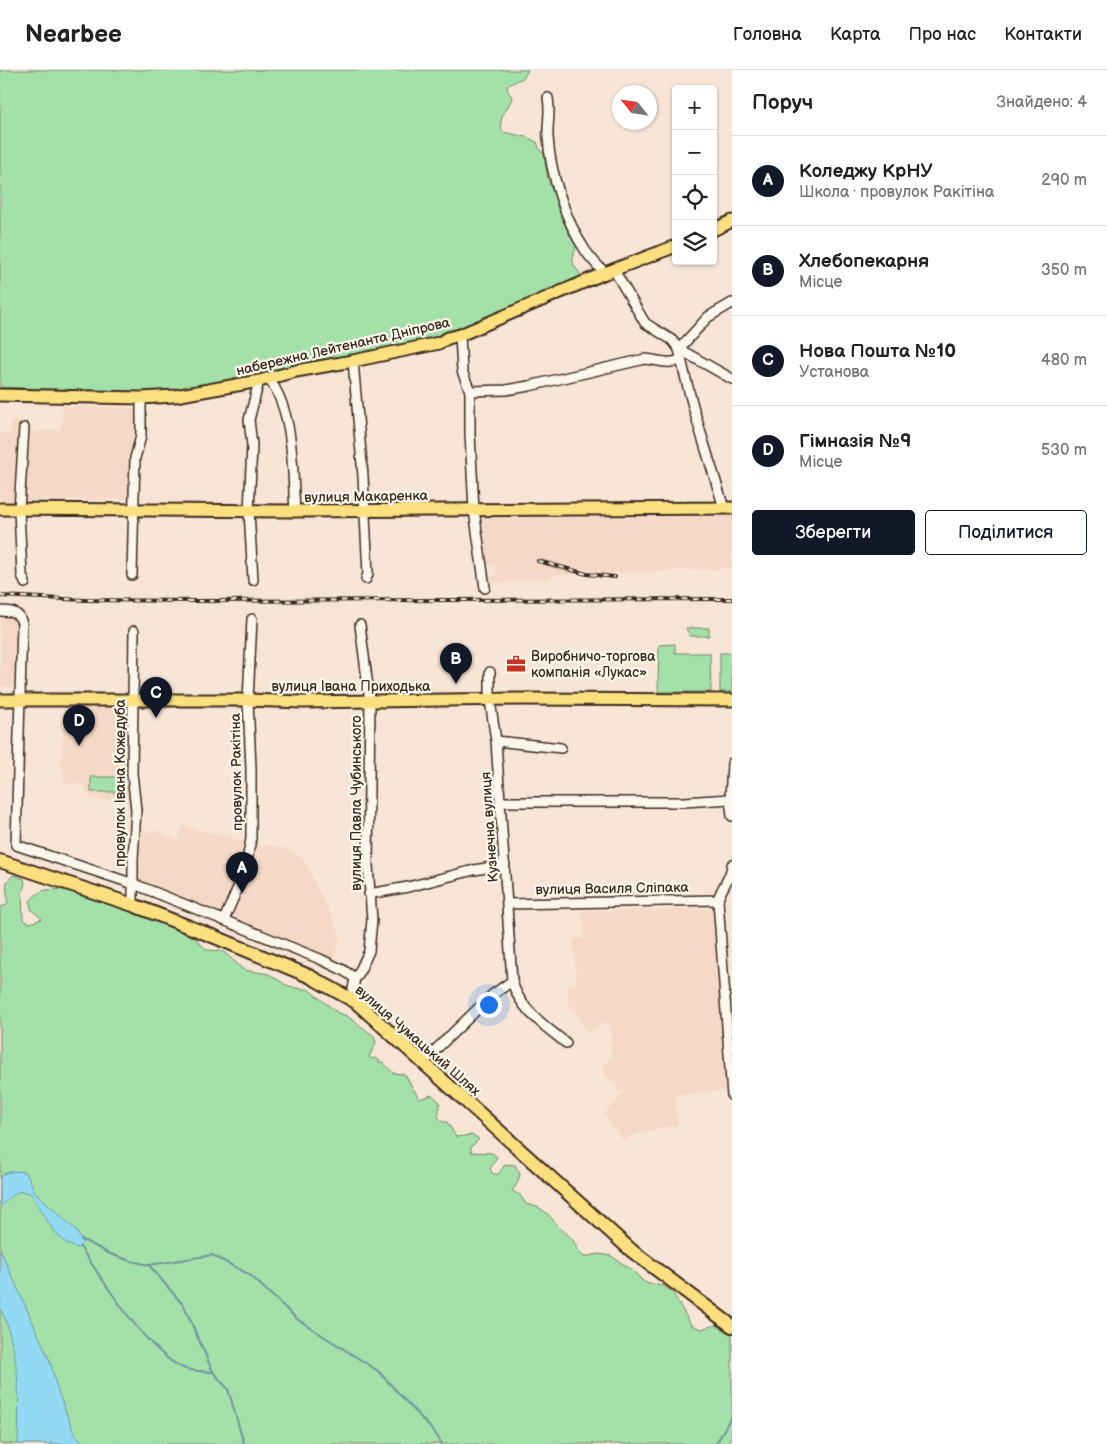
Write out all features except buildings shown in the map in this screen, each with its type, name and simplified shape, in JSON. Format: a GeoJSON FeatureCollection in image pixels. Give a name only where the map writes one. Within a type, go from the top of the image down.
{"type":"FeatureCollection","features":[{"type":"Feature","properties":{"kind":"highway","name":"вулиця Чумацький Шлях"},"geometry":{"type":"LineString","coordinates":[[0,861],[133,905],[215,937],[309,976],[353,1001],[632,1251],[732,1326]]}},
{"type":"Feature","properties":{"kind":"main road"},"geometry":{"type":"LineString","coordinates":[[717,228],[732,221]]}},
{"type":"Feature","properties":{"kind":"main road","name":"набережна Лейтенанта Дніпрова"},"geometry":{"type":"LineString","coordinates":[[0,395],[142,398],[174,396],[264,380],[296,371],[438,343],[609,271],[672,247]]}},
{"type":"Feature","properties":{"kind":"main road","name":"вулиця Макаренка"},"geometry":{"type":"LineString","coordinates":[[0,509],[296,512],[728,508]]}},
{"type":"Feature","properties":{"kind":"main road","name":"вулиця Івана Приходька"},"geometry":{"type":"LineString","coordinates":[[0,700],[370,702],[732,700]]}},
{"type":"Feature","properties":{"kind":"street"},"geometry":{"type":"LineString","coordinates":[[548,98],[550,119],[548,138],[557,183],[579,241],[591,258],[609,271],[645,323],[672,340],[679,349],[732,379]]}},
{"type":"Feature","properties":{"kind":"street"},"geometry":{"type":"LineString","coordinates":[[728,508],[680,360],[679,349],[708,317],[732,303]]}},
{"type":"Feature","properties":{"kind":"street"},"geometry":{"type":"LineString","coordinates":[[460,335],[462,371],[470,391],[474,510],[485,588]]}},
{"type":"Feature","properties":{"kind":"street"},"geometry":{"type":"LineString","coordinates":[[470,391],[506,390],[529,386],[645,359],[664,363],[680,360]]}},
{"type":"Feature","properties":{"kind":"street"},"geometry":{"type":"LineString","coordinates":[[352,361],[358,404],[368,574],[366,579]]}},
{"type":"Feature","properties":{"kind":"street"},"geometry":{"type":"LineString","coordinates":[[252,580],[249,511],[252,445],[249,420],[264,380],[280,398],[285,412],[296,512]]}},
{"type":"Feature","properties":{"kind":"street"},"geometry":{"type":"LineString","coordinates":[[132,575],[135,458],[141,436],[142,398]]}},
{"type":"Feature","properties":{"kind":"street"},"geometry":{"type":"LineString","coordinates":[[24,428],[19,510],[22,575],[25,583]]}},
{"type":"Feature","properties":{"kind":"street"},"geometry":{"type":"LineString","coordinates":[[0,610],[12,611],[18,614],[22,623],[16,844],[134,884],[320,958],[354,978],[352,989],[353,1001]]}},
{"type":"Feature","properties":{"kind":"street","name":"провулок Ракітіна"},"geometry":{"type":"LineString","coordinates":[[224,920],[245,871],[250,845],[252,776],[248,700],[252,619]]}},
{"type":"Feature","properties":{"kind":"street","name":"вулиця Павла Чубинського"},"geometry":{"type":"LineString","coordinates":[[354,978],[358,975],[369,951],[372,920],[369,894],[368,797],[370,702],[360,625]]}},
{"type":"Feature","properties":{"kind":"street","name":"провулок Івана Кожедуба"},"geometry":{"type":"LineString","coordinates":[[133,905],[136,810],[132,773],[134,631]]}},
{"type":"Feature","properties":{"kind":"street","name":"Кузнечна вулиця"},"geometry":{"type":"LineString","coordinates":[[490,672],[490,700],[496,741],[512,981],[518,996],[535,1018],[566,1043]]}},
{"type":"Feature","properties":{"kind":"street"},"geometry":{"type":"LineString","coordinates":[[496,741],[561,748]]}},
{"type":"Feature","properties":{"kind":"street"},"geometry":{"type":"LineString","coordinates":[[732,763],[730,800],[732,816]]}},
{"type":"Feature","properties":{"kind":"street"},"geometry":{"type":"LineString","coordinates":[[500,802],[684,802],[730,800]]}},
{"type":"Feature","properties":{"kind":"street"},"geometry":{"type":"LineString","coordinates":[[369,894],[408,887],[474,870],[505,865]]}},
{"type":"Feature","properties":{"kind":"street"},"geometry":{"type":"LineString","coordinates":[[732,865],[731,878],[722,890],[718,900],[732,1090]]}},
{"type":"Feature","properties":{"kind":"street","name":"вулиця Василя Сліпака"},"geometry":{"type":"LineString","coordinates":[[508,904],[718,900]]}},
{"type":"Feature","properties":{"kind":"street"},"geometry":{"type":"LineString","coordinates":[[423,1062],[492,995],[512,981]]}},
{"type":"Feature","properties":{"kind":"shaded area"},"geometry":{"type":"Polygon","coordinates":[[[63,406],[137,408],[138,431],[132,499],[26,500],[28,432],[61,430],[63,406]]]}},
{"type":"Feature","properties":{"kind":"shaded area"},"geometry":{"type":"Polygon","coordinates":[[[11,421],[22,421],[16,501],[0,500],[0,433],[10,434],[11,421]]]}},
{"type":"Feature","properties":{"kind":"shaded area"},"geometry":{"type":"Polygon","coordinates":[[[732,515],[732,568],[615,573],[598,573],[583,569],[581,574],[556,575],[549,578],[488,584],[486,578],[496,576],[495,565],[486,565],[482,521],[484,518],[732,515]]]}},
{"type":"Feature","properties":{"kind":"shaded area"},"geometry":{"type":"Polygon","coordinates":[[[0,616],[16,617],[16,687],[0,686],[0,616]]]}},
{"type":"Feature","properties":{"kind":"shaded area"},"geometry":{"type":"Polygon","coordinates":[[[127,705],[129,801],[92,799],[82,784],[64,784],[63,767],[61,766],[64,707],[127,705]]]}},
{"type":"Feature","properties":{"kind":"shaded area"},"geometry":{"type":"Polygon","coordinates":[[[184,826],[256,844],[288,849],[303,858],[341,936],[333,960],[140,883],[139,866],[142,829],[153,833],[154,830],[178,840],[184,826]]]}},
{"type":"Feature","properties":{"kind":"shaded area"},"geometry":{"type":"Polygon","coordinates":[[[713,909],[726,1090],[676,1095],[678,1125],[651,1130],[623,1140],[604,1114],[624,1092],[622,1090],[619,1094],[616,1085],[604,1074],[602,1067],[612,1056],[610,1024],[607,1025],[605,1022],[588,1034],[573,1008],[569,1008],[567,986],[576,985],[574,939],[584,938],[582,911],[713,909]]]}},
{"type":"Feature","properties":{"kind":"green space"},"geometry":{"type":"Polygon","coordinates":[[[0,70],[528,70],[523,78],[508,85],[507,90],[512,97],[502,118],[501,127],[503,132],[526,137],[537,142],[544,154],[547,175],[561,217],[576,247],[573,262],[582,277],[450,332],[216,386],[170,394],[0,387],[0,70]]]}},
{"type":"Feature","properties":{"kind":"green space"},"geometry":{"type":"Polygon","coordinates":[[[686,628],[709,628],[709,636],[690,636],[686,628]]]}},
{"type":"Feature","properties":{"kind":"green space"},"geometry":{"type":"Polygon","coordinates":[[[675,644],[675,653],[710,653],[711,692],[658,692],[659,645],[675,644]]]}},
{"type":"Feature","properties":{"kind":"green space"},"geometry":{"type":"Polygon","coordinates":[[[720,653],[732,653],[732,692],[720,692],[720,653]]]}},
{"type":"Feature","properties":{"kind":"green space"},"geometry":{"type":"Polygon","coordinates":[[[91,777],[120,777],[120,792],[91,792],[91,777]]]}},
{"type":"Feature","properties":{"kind":"green space"},"geometry":{"type":"Polygon","coordinates":[[[14,875],[24,879],[25,883],[22,894],[23,920],[30,923],[42,919],[31,909],[30,901],[39,893],[54,889],[72,891],[184,931],[190,934],[207,950],[225,953],[244,970],[269,974],[286,985],[308,989],[338,1013],[347,1016],[374,1036],[376,1043],[369,1057],[383,1062],[393,1073],[406,1076],[419,1099],[432,1095],[440,1102],[438,1117],[443,1122],[447,1122],[456,1137],[472,1135],[479,1139],[471,1147],[471,1152],[492,1153],[497,1157],[490,1169],[493,1174],[499,1174],[505,1164],[515,1165],[520,1174],[518,1182],[512,1191],[520,1195],[526,1204],[537,1207],[548,1214],[573,1240],[578,1251],[584,1257],[599,1254],[611,1256],[632,1270],[644,1282],[664,1286],[673,1293],[691,1325],[701,1329],[716,1325],[732,1335],[732,1435],[727,1444],[0,1444],[0,907],[7,905],[6,885],[14,875]]]}},
{"type":"Feature","properties":{"kind":"water"},"geometry":{"type":"Polygon","coordinates":[[[13,1171],[27,1174],[35,1192],[76,1230],[83,1243],[78,1248],[63,1241],[31,1194],[17,1192],[0,1206],[0,1177],[5,1173],[13,1171]]]}},
{"type":"Feature","properties":{"kind":"water"},"geometry":{"type":"Polygon","coordinates":[[[0,1249],[50,1361],[58,1392],[74,1433],[84,1444],[18,1444],[19,1403],[16,1362],[10,1335],[0,1310],[0,1249]]]}},
{"type":"Feature","properties":{"kind":"waterway"},"geometry":{"type":"LineString","coordinates":[[81,1239],[110,1254],[149,1265],[212,1255],[250,1275],[297,1319],[378,1371],[435,1433],[442,1444]]}},
{"type":"Feature","properties":{"kind":"waterway"},"geometry":{"type":"LineString","coordinates":[[80,1247],[113,1296],[155,1347],[183,1368],[194,1371],[213,1372],[228,1389],[244,1444]]}},
{"type":"Feature","properties":{"kind":"waterway"},"geometry":{"type":"LineString","coordinates":[[149,1265],[184,1306],[213,1372]]}},
{"type":"Feature","properties":{"kind":"waterway"},"geometry":{"type":"LineString","coordinates":[[716,1444],[732,1415]]}},
{"type":"Feature","properties":{"kind":"railway"},"geometry":{"type":"LineString","coordinates":[[538,561],[587,574],[615,577]]}},
{"type":"Feature","properties":{"kind":"railway"},"geometry":{"type":"LineString","coordinates":[[0,596],[85,600],[194,601],[732,599]]}},
{"type":"Feature","properties":{"kind":"place","name":"Виробничо-торгова компанія «Лукас»"},"geometry":{"type":"Point","coordinates":[516,664]}},
{"type":"Feature","properties":{"kind":"place","name":"Хлебопекарня"},"geometry":{"type":"Point","coordinates":[456,684]}},
{"type":"Feature","properties":{"kind":"place","name":"Нова Пошта №10"},"geometry":{"type":"Point","coordinates":[156,718]}},
{"type":"Feature","properties":{"kind":"place","name":"Гімназія №9"},"geometry":{"type":"Point","coordinates":[79,746]}},
{"type":"Feature","properties":{"kind":"place","name":"Коледжу КрНУ"},"geometry":{"type":"Point","coordinates":[242,893]}}]}
